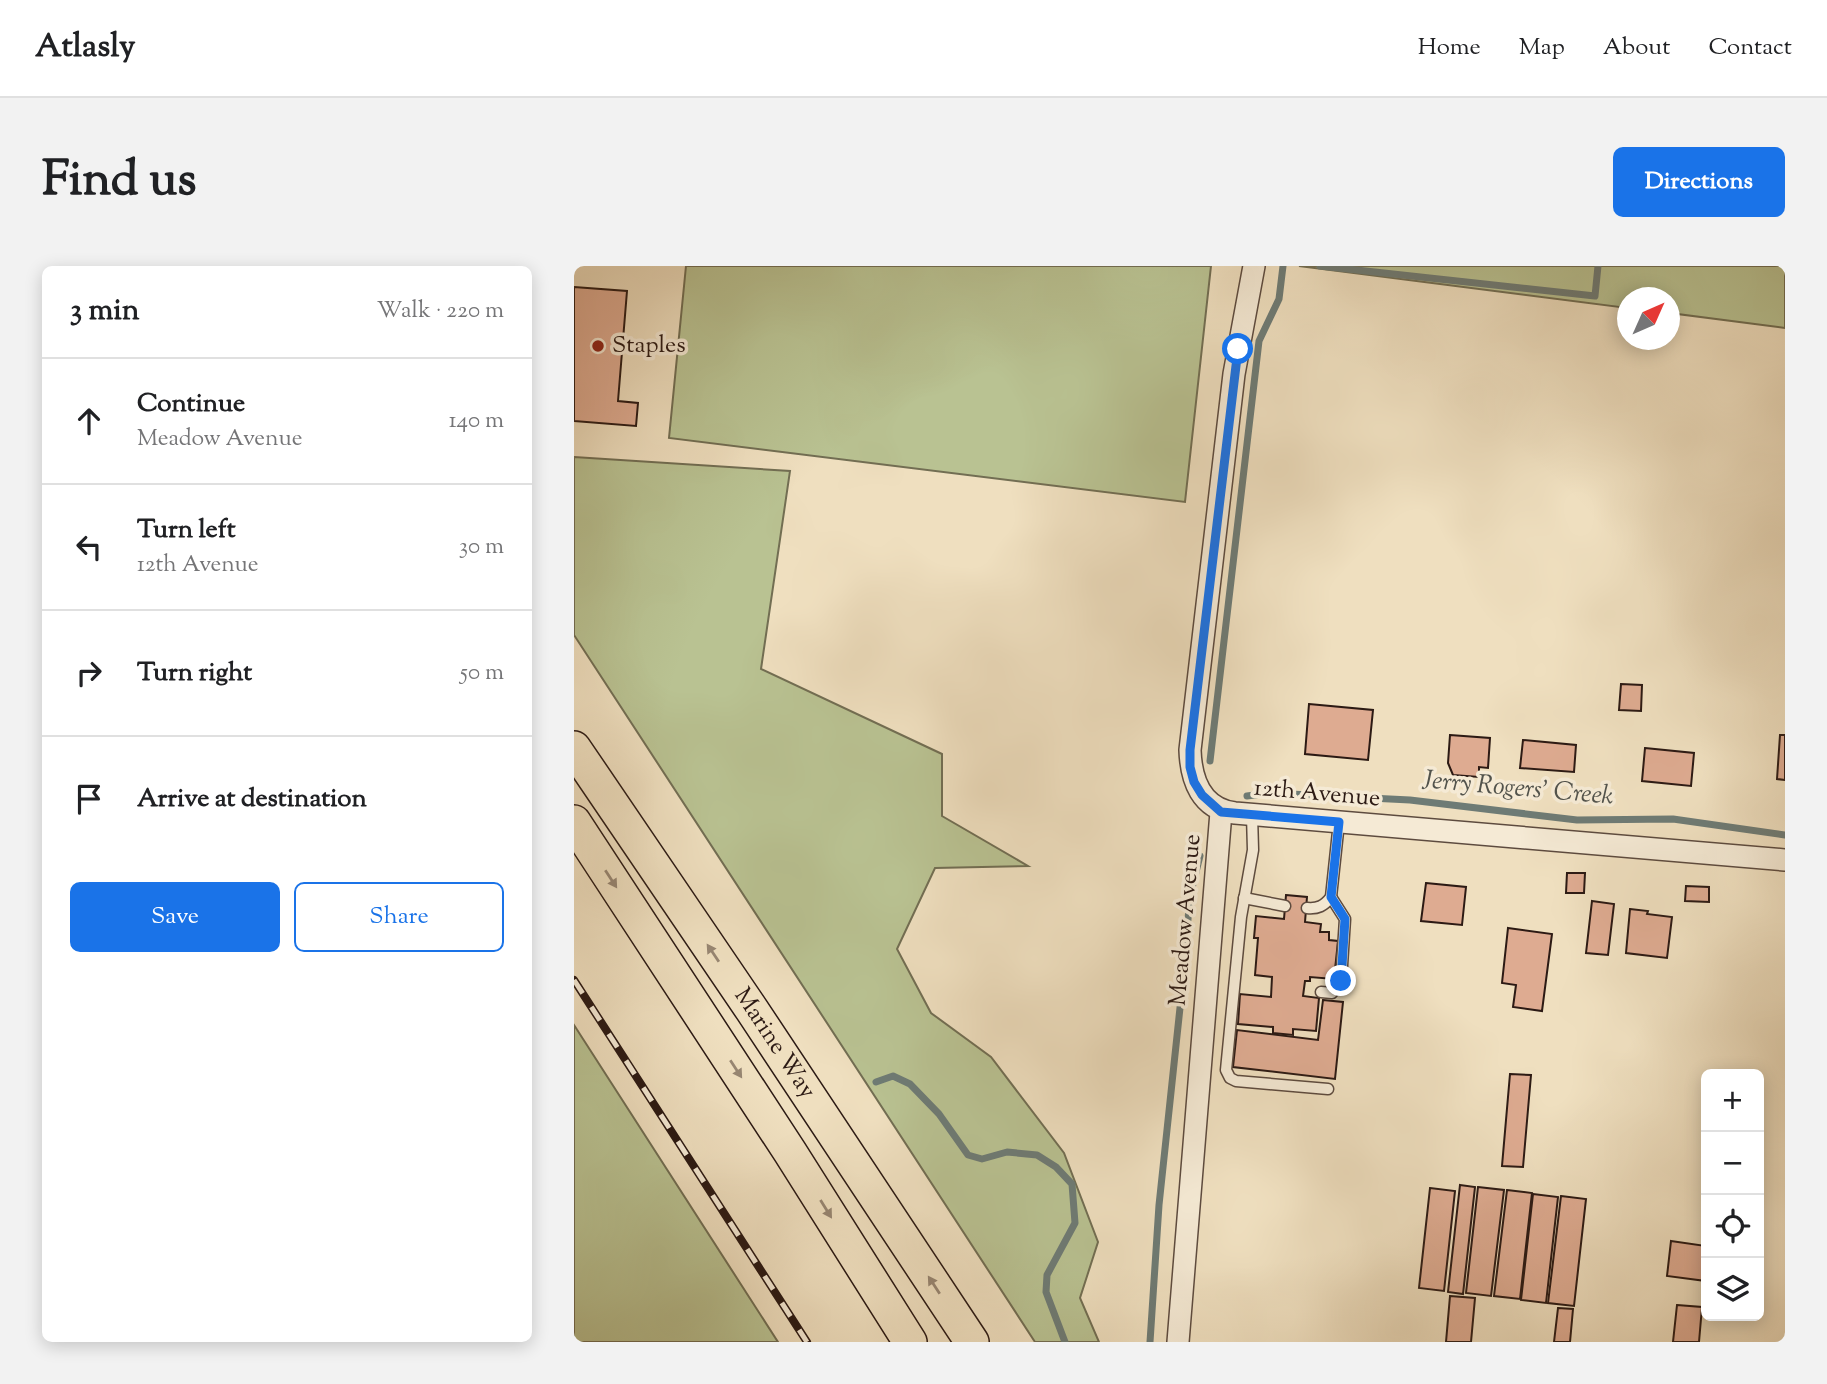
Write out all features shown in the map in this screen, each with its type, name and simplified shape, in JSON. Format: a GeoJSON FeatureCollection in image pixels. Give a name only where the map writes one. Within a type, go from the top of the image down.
{"type":"FeatureCollection","features":[{"type":"Feature","properties":{"kind":"main road","name":"Marine Way"},"geometry":{"type":"LineString","coordinates":[[574,748],[972,1342]]}},
{"type":"Feature","properties":{"kind":"main road","name":"Marine Way"},"geometry":{"type":"LineString","coordinates":[[574,822],[782,1140],[910,1342]]}},
{"type":"Feature","properties":{"kind":"street","name":"Meadow Avenue"},"geometry":{"type":"LineString","coordinates":[[1178,1342],[1221,812],[1202,795],[1194,782],[1190,767],[1190,750],[1234,374],[1254,266]]}},
{"type":"Feature","properties":{"kind":"street","name":"12th Avenue"},"geometry":{"type":"LineString","coordinates":[[1221,812],[1785,860]]}},
{"type":"Feature","properties":{"kind":"lane"},"geometry":{"type":"LineString","coordinates":[[1252,815],[1253,849],[1244,898],[1226,1070],[1230,1078],[1236,1081],[1328,1089]]}},
{"type":"Feature","properties":{"kind":"lane"},"geometry":{"type":"LineString","coordinates":[[1307,908],[1316,909],[1325,905],[1331,897],[1339,822]]}},
{"type":"Feature","properties":{"kind":"lane"},"geometry":{"type":"LineString","coordinates":[[1321,992],[1332,993],[1341,981],[1345,919],[1331,897]]}},
{"type":"Feature","properties":{"kind":"lane"},"geometry":{"type":"LineString","coordinates":[[1244,898],[1285,906]]}},
{"type":"Feature","properties":{"kind":"green space"},"geometry":{"type":"Polygon","coordinates":[[[686,266],[1211,266],[1185,502],[669,438],[686,266]]]}},
{"type":"Feature","properties":{"kind":"green space"},"geometry":{"type":"Polygon","coordinates":[[[1299,266],[1785,266],[1785,328],[1680,314],[1680,287],[1617,287],[1617,307],[1299,266]]]}},
{"type":"Feature","properties":{"kind":"green space"},"geometry":{"type":"Polygon","coordinates":[[[574,457],[790,471],[761,669],[942,754],[942,816],[1028,866],[935,868],[897,949],[931,1013],[991,1057],[1064,1153],[1098,1242],[1080,1298],[1099,1342],[1035,1342],[574,635],[574,457]]]}},
{"type":"Feature","properties":{"kind":"green space"},"geometry":{"type":"Polygon","coordinates":[[[574,1025],[778,1342],[574,1342],[574,1025]]]}},
{"type":"Feature","properties":{"kind":"building","name":"Staples"},"geometry":{"type":"Polygon","coordinates":[[[574,287],[627,291],[618,401],[638,403],[636,426],[574,421],[574,287]]]}},
{"type":"Feature","properties":{"kind":"building"},"geometry":{"type":"Polygon","coordinates":[[[1621,684],[1642,685],[1641,711],[1619,710],[1621,684]]]}},
{"type":"Feature","properties":{"kind":"building"},"geometry":{"type":"Polygon","coordinates":[[[1309,704],[1373,710],[1368,760],[1305,754],[1309,704]]]}},
{"type":"Feature","properties":{"kind":"building"},"geometry":{"type":"Polygon","coordinates":[[[1450,735],[1490,738],[1488,768],[1479,767],[1479,777],[1453,775],[1448,763],[1450,735]]]}},
{"type":"Feature","properties":{"kind":"building"},"geometry":{"type":"Polygon","coordinates":[[[1780,735],[1785,735],[1785,780],[1777,779],[1780,735]]]}},
{"type":"Feature","properties":{"kind":"building"},"geometry":{"type":"Polygon","coordinates":[[[1523,740],[1576,745],[1574,772],[1520,768],[1523,740]]]}},
{"type":"Feature","properties":{"kind":"building"},"geometry":{"type":"Polygon","coordinates":[[[1645,748],[1694,753],[1691,786],[1642,781],[1645,748]]]}},
{"type":"Feature","properties":{"kind":"building"},"geometry":{"type":"Polygon","coordinates":[[[1567,873],[1585,873],[1584,893],[1566,893],[1567,873]]]}},
{"type":"Feature","properties":{"kind":"building"},"geometry":{"type":"Polygon","coordinates":[[[1426,883],[1466,887],[1462,925],[1421,921],[1426,883]]]}},
{"type":"Feature","properties":{"kind":"building"},"geometry":{"type":"Polygon","coordinates":[[[1686,886],[1709,887],[1709,902],[1685,901],[1686,886]]]}},
{"type":"Feature","properties":{"kind":"building"},"geometry":{"type":"Polygon","coordinates":[[[1286,895],[1307,897],[1305,922],[1321,924],[1320,932],[1329,932],[1329,940],[1338,941],[1334,979],[1310,977],[1310,981],[1305,981],[1303,996],[1319,998],[1316,1031],[1293,1029],[1293,1035],[1273,1033],[1273,1027],[1238,1024],[1240,994],[1271,997],[1272,977],[1255,975],[1258,938],[1254,938],[1256,916],[1284,919],[1286,895]]]}},
{"type":"Feature","properties":{"kind":"building"},"geometry":{"type":"Polygon","coordinates":[[[1592,901],[1614,904],[1608,955],[1586,953],[1592,901]]]}},
{"type":"Feature","properties":{"kind":"building"},"geometry":{"type":"Polygon","coordinates":[[[1630,909],[1672,917],[1667,958],[1626,953],[1630,909]]]}},
{"type":"Feature","properties":{"kind":"building"},"geometry":{"type":"Polygon","coordinates":[[[1508,928],[1552,934],[1542,1011],[1513,1007],[1516,985],[1502,983],[1508,928]]]}},
{"type":"Feature","properties":{"kind":"building"},"geometry":{"type":"Polygon","coordinates":[[[1323,1000],[1343,1002],[1335,1079],[1233,1067],[1237,1030],[1318,1040],[1323,1000]]]}},
{"type":"Feature","properties":{"kind":"building"},"geometry":{"type":"Polygon","coordinates":[[[1510,1074],[1531,1075],[1523,1167],[1502,1166],[1510,1074]]]}},
{"type":"Feature","properties":{"kind":"building"},"geometry":{"type":"Polygon","coordinates":[[[1460,1185],[1475,1187],[1463,1294],[1448,1292],[1460,1185]]]}},
{"type":"Feature","properties":{"kind":"building"},"geometry":{"type":"Polygon","coordinates":[[[1478,1187],[1504,1190],[1491,1296],[1466,1293],[1478,1187]]]}},
{"type":"Feature","properties":{"kind":"building"},"geometry":{"type":"Polygon","coordinates":[[[1430,1188],[1455,1191],[1444,1291],[1419,1288],[1430,1188]]]}},
{"type":"Feature","properties":{"kind":"building"},"geometry":{"type":"Polygon","coordinates":[[[1507,1190],[1532,1193],[1520,1299],[1494,1296],[1507,1190]]]}},
{"type":"Feature","properties":{"kind":"building"},"geometry":{"type":"Polygon","coordinates":[[[1533,1194],[1558,1197],[1546,1303],[1521,1300],[1533,1194]]]}},
{"type":"Feature","properties":{"kind":"building"},"geometry":{"type":"Polygon","coordinates":[[[1561,1196],[1586,1199],[1574,1306],[1548,1303],[1561,1196]]]}},
{"type":"Feature","properties":{"kind":"building"},"geometry":{"type":"Polygon","coordinates":[[[1671,1241],[1701,1245],[1701,1280],[1667,1276],[1671,1241]]]}},
{"type":"Feature","properties":{"kind":"building"},"geometry":{"type":"Polygon","coordinates":[[[1450,1296],[1475,1298],[1471,1342],[1446,1342],[1450,1296]]]}},
{"type":"Feature","properties":{"kind":"building"},"geometry":{"type":"Polygon","coordinates":[[[1677,1305],[1701,1307],[1699,1342],[1673,1342],[1677,1305]]]}},
{"type":"Feature","properties":{"kind":"building"},"geometry":{"type":"Polygon","coordinates":[[[1558,1308],[1573,1309],[1570,1342],[1554,1342],[1558,1308]]]}},
{"type":"Feature","properties":{"kind":"waterway"},"geometry":{"type":"LineString","coordinates":[[1210,761],[1259,341],[1279,299],[1283,266]]}},
{"type":"Feature","properties":{"kind":"waterway"},"geometry":{"type":"LineString","coordinates":[[1320,266],[1595,296],[1598,266]]}},
{"type":"Feature","properties":{"kind":"waterway","name":"Jerry Rogers' Creek"},"geometry":{"type":"LineString","coordinates":[[1247,796],[1269,793],[1410,800],[1577,820],[1673,819],[1785,835]]}},
{"type":"Feature","properties":{"kind":"waterway","name":"Jerry Rogers' Creek"},"geometry":{"type":"LineString","coordinates":[[1150,1342],[1159,1205],[1190,896],[1200,856]]}},
{"type":"Feature","properties":{"kind":"waterway"},"geometry":{"type":"LineString","coordinates":[[876,1082],[893,1076],[910,1084],[939,1114],[968,1155],[982,1159],[1007,1152],[1037,1155],[1056,1167],[1072,1184],[1075,1223],[1047,1275],[1046,1292],[1065,1342]]}},
{"type":"Feature","properties":{"kind":"railway"},"geometry":{"type":"LineString","coordinates":[[574,980],[807,1342]]}},
{"type":"Feature","properties":{"kind":"place","name":"Staples"},"geometry":{"type":"Point","coordinates":[598,346]}},
{"type":"Feature","properties":{"kind":"route"},"geometry":{"type":"LineString","coordinates":[[1238,349],[1190,767],[1194,782],[1202,795],[1221,812],[1339,822],[1331,897],[1345,919],[1341,981]]}}]}
